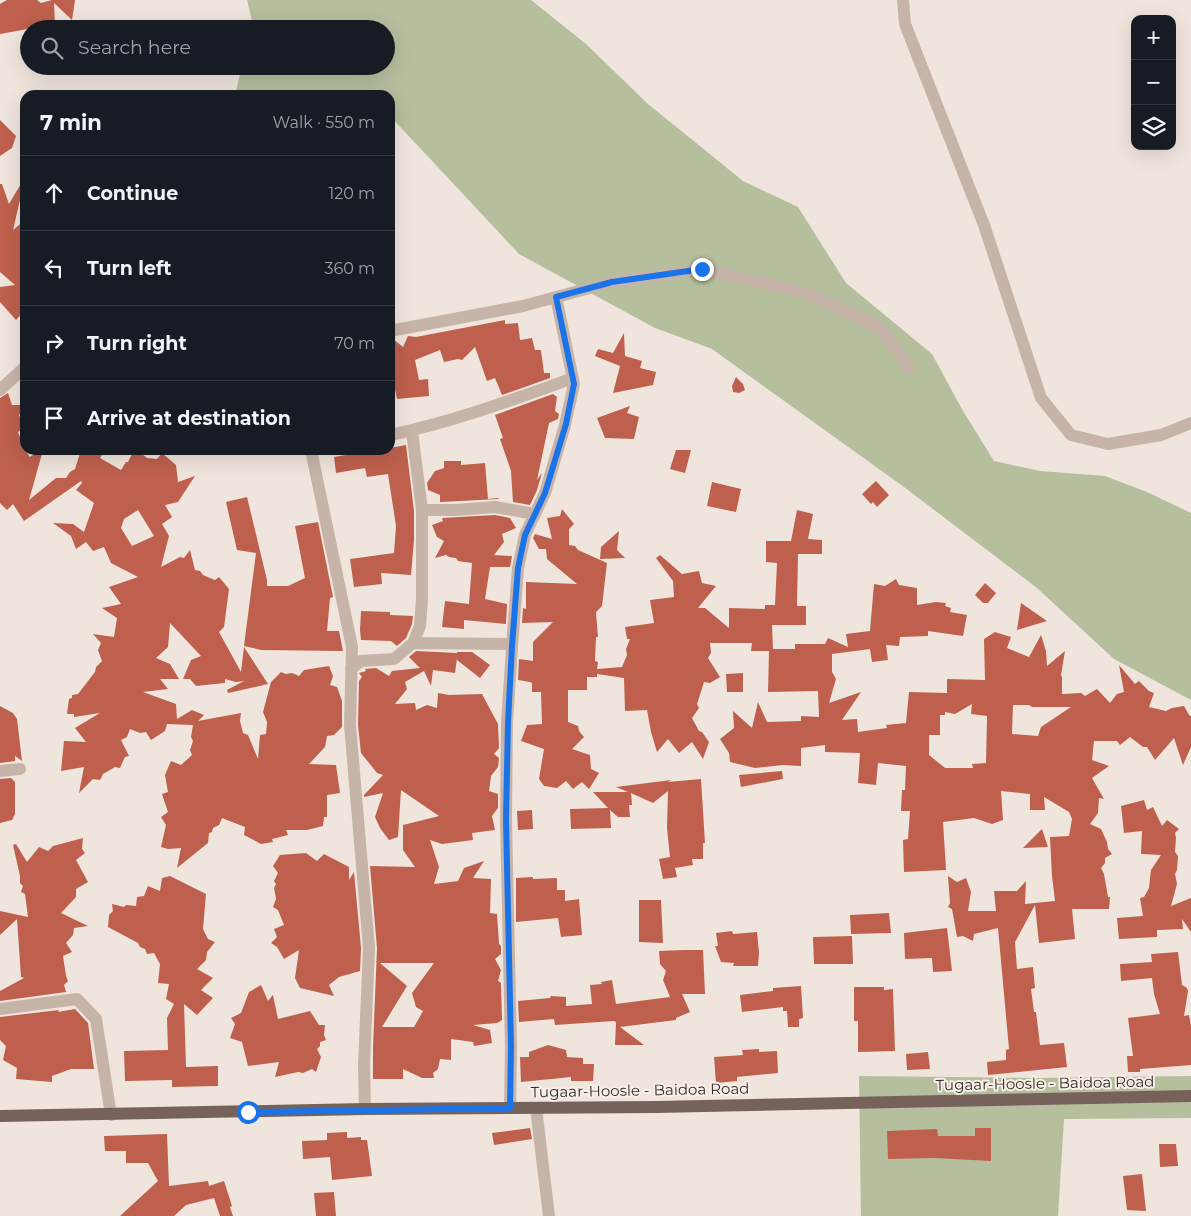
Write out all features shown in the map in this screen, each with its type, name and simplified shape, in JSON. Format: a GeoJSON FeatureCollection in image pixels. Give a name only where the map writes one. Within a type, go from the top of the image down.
{"type":"FeatureCollection","features":[{"type":"Feature","properties":{"kind":"main road","name":"Tugaar-Hoosle - Baidoa Road"},"geometry":{"type":"LineString","coordinates":[[0,1116],[365,1109],[657,1107],[1191,1096]]}},
{"type":"Feature","properties":{"kind":"street"},"geometry":{"type":"LineString","coordinates":[[903,0],[905,24],[984,226],[1041,398],[1071,435],[1108,444],[1161,435],[1191,423]]}},
{"type":"Feature","properties":{"kind":"street"},"geometry":{"type":"LineString","coordinates":[[395,330],[523,306],[612,282],[702,269],[806,293],[881,328],[909,368]]}},
{"type":"Feature","properties":{"kind":"street"},"geometry":{"type":"LineString","coordinates":[[510,1108],[511,1037],[506,819],[512,644],[518,568],[525,535],[545,493],[566,424],[574,384],[556,297]]}},
{"type":"Feature","properties":{"kind":"street"},"geometry":{"type":"LineString","coordinates":[[0,390],[20,372]]}},
{"type":"Feature","properties":{"kind":"street"},"geometry":{"type":"LineString","coordinates":[[395,434],[481,411],[573,378]]}},
{"type":"Feature","properties":{"kind":"street"},"geometry":{"type":"LineString","coordinates":[[351,669],[361,660],[394,659],[413,642],[420,626],[422,598],[422,510],[412,430]]}},
{"type":"Feature","properties":{"kind":"street"},"geometry":{"type":"LineString","coordinates":[[315,455],[330,548],[352,647],[350,725],[369,948],[364,1065],[365,1109]]}},
{"type":"Feature","properties":{"kind":"street"},"geometry":{"type":"LineString","coordinates":[[422,510],[495,507],[536,514]]}},
{"type":"Feature","properties":{"kind":"street"},"geometry":{"type":"LineString","coordinates":[[413,642],[512,644]]}},
{"type":"Feature","properties":{"kind":"street"},"geometry":{"type":"LineString","coordinates":[[0,771],[20,769]]}},
{"type":"Feature","properties":{"kind":"street"},"geometry":{"type":"LineString","coordinates":[[0,1010],[77,999],[96,1019],[111,1115]]}},
{"type":"Feature","properties":{"kind":"street"},"geometry":{"type":"LineString","coordinates":[[536,1108],[549,1216]]}},
{"type":"Feature","properties":{"kind":"green space"},"geometry":{"type":"Polygon","coordinates":[[[247,0],[531,0],[586,44],[648,104],[743,181],[798,207],[846,283],[932,354],[963,411],[994,461],[1040,471],[1105,476],[1147,492],[1191,513],[1191,700],[1114,659],[1037,588],[904,487],[712,349],[655,328],[519,254],[395,121],[395,90],[236,90],[240,75],[395,75],[395,20],[252,20],[247,0]]]}},
{"type":"Feature","properties":{"kind":"green space"},"geometry":{"type":"Polygon","coordinates":[[[859,1076],[1034,1078],[1191,1076],[1191,1118],[1064,1119],[1058,1216],[861,1216],[859,1076]]]}},
{"type":"Feature","properties":{"kind":"building"},"geometry":{"type":"Polygon","coordinates":[[[7,0],[37,0],[41,3],[52,0],[75,0],[72,20],[54,3],[55,20],[20,20],[20,30],[0,34],[0,4],[7,0]]]}},
{"type":"Feature","properties":{"kind":"building"},"geometry":{"type":"Polygon","coordinates":[[[0,120],[16,136],[12,148],[0,156],[0,120]]]}},
{"type":"Feature","properties":{"kind":"building"},"geometry":{"type":"Polygon","coordinates":[[[0,184],[2,184],[9,204],[20,185],[20,200],[13,230],[20,224],[20,316],[16,320],[0,302],[0,287],[15,285],[0,272],[0,184]]]}},
{"type":"Feature","properties":{"kind":"building"},"geometry":{"type":"Polygon","coordinates":[[[505,320],[505,324],[518,323],[520,340],[532,338],[535,350],[541,350],[544,373],[550,373],[550,378],[502,395],[495,378],[487,381],[475,347],[462,360],[444,362],[440,350],[415,360],[419,380],[428,379],[429,396],[397,399],[395,390],[395,341],[403,347],[408,336],[416,337],[505,320]]]}},
{"type":"Feature","properties":{"kind":"building"},"geometry":{"type":"Polygon","coordinates":[[[624,333],[625,356],[642,361],[640,368],[656,372],[653,385],[613,393],[620,366],[595,356],[598,349],[613,353],[624,333]]]}},
{"type":"Feature","properties":{"kind":"building"},"geometry":{"type":"Polygon","coordinates":[[[736,377],[743,384],[745,390],[739,393],[733,392],[732,386],[736,377]]]}},
{"type":"Feature","properties":{"kind":"building"},"geometry":{"type":"Polygon","coordinates":[[[8,393],[12,405],[20,405],[20,431],[18,432],[20,437],[20,455],[29,455],[30,457],[42,455],[29,500],[56,478],[66,478],[75,469],[79,455],[102,455],[100,458],[121,470],[132,455],[143,455],[147,458],[157,459],[160,455],[164,455],[176,465],[178,482],[195,476],[178,502],[165,505],[172,517],[162,524],[169,536],[161,567],[180,557],[184,558],[190,550],[195,570],[215,580],[219,577],[229,589],[224,627],[219,632],[241,672],[244,647],[268,684],[228,693],[227,690],[244,681],[236,682],[225,679],[225,683],[196,686],[190,679],[183,679],[191,660],[201,656],[170,623],[168,647],[156,658],[170,664],[179,679],[160,679],[168,689],[143,692],[176,704],[177,719],[192,710],[204,715],[198,721],[241,713],[240,721],[243,733],[248,735],[258,759],[260,735],[266,734],[267,722],[263,712],[271,682],[281,672],[299,676],[304,670],[329,666],[333,676],[330,685],[337,687],[342,701],[342,727],[334,735],[327,736],[325,747],[309,764],[336,765],[340,793],[327,795],[327,817],[324,817],[323,826],[307,830],[286,830],[288,835],[272,839],[273,842],[261,844],[244,835],[245,827],[222,818],[219,825],[209,833],[208,843],[177,868],[181,848],[168,849],[161,847],[166,825],[161,817],[168,812],[162,794],[168,792],[165,775],[171,761],[181,765],[192,755],[190,750],[193,741],[191,737],[193,725],[167,724],[165,731],[151,740],[146,732],[140,733],[130,729],[127,737],[121,740],[129,756],[125,757],[120,768],[115,767],[103,774],[100,780],[93,779],[79,793],[84,767],[61,771],[64,741],[86,742],[75,728],[100,713],[74,717],[74,714],[67,714],[69,699],[72,698],[72,695],[78,694],[102,661],[98,650],[101,643],[93,634],[114,637],[117,618],[102,608],[121,604],[109,587],[138,577],[111,563],[104,547],[93,551],[86,542],[76,549],[71,536],[53,523],[73,524],[84,532],[94,503],[76,490],[82,483],[81,481],[24,521],[13,504],[7,510],[0,503],[0,398],[8,393]],[[138,510],[124,519],[121,528],[132,546],[154,536],[138,510]]]}},
{"type":"Feature","properties":{"kind":"building"},"geometry":{"type":"Polygon","coordinates":[[[553,394],[557,397],[555,411],[559,414],[558,419],[549,423],[537,480],[542,473],[537,490],[530,505],[513,502],[511,471],[500,439],[503,438],[495,415],[553,394]]]}},
{"type":"Feature","properties":{"kind":"building"},"geometry":{"type":"Polygon","coordinates":[[[630,406],[627,413],[639,417],[634,439],[605,438],[597,418],[630,406]]]}},
{"type":"Feature","properties":{"kind":"building"},"geometry":{"type":"Polygon","coordinates":[[[406,445],[414,511],[411,575],[381,573],[382,584],[354,587],[350,559],[394,553],[396,526],[388,474],[367,477],[365,468],[336,473],[334,457],[346,455],[395,455],[395,447],[406,445]]]}},
{"type":"Feature","properties":{"kind":"building"},"geometry":{"type":"Polygon","coordinates":[[[676,450],[691,450],[685,473],[670,469],[676,450]]]}},
{"type":"Feature","properties":{"kind":"building"},"geometry":{"type":"Polygon","coordinates":[[[444,461],[461,461],[461,465],[485,463],[488,499],[499,499],[440,502],[440,495],[428,490],[427,483],[435,471],[444,468],[444,461]]]}},
{"type":"Feature","properties":{"kind":"building"},"geometry":{"type":"Polygon","coordinates":[[[876,481],[889,495],[877,507],[873,502],[871,504],[862,494],[876,481]]]}},
{"type":"Feature","properties":{"kind":"building"},"geometry":{"type":"Polygon","coordinates":[[[712,482],[741,489],[736,512],[707,506],[712,482]]]}},
{"type":"Feature","properties":{"kind":"building"},"geometry":{"type":"Polygon","coordinates":[[[247,497],[267,586],[288,586],[305,578],[295,526],[318,522],[333,597],[330,598],[327,631],[339,631],[343,651],[261,650],[244,646],[256,553],[237,550],[226,502],[247,497]]]}},
{"type":"Feature","properties":{"kind":"building"},"geometry":{"type":"Polygon","coordinates":[[[562,509],[574,524],[569,529],[569,545],[575,546],[578,550],[607,563],[602,606],[596,612],[598,637],[596,637],[595,661],[598,662],[597,669],[622,667],[627,655],[626,649],[630,639],[627,639],[625,627],[654,623],[650,600],[674,597],[673,581],[656,558],[660,555],[682,574],[699,571],[702,583],[716,586],[698,608],[705,608],[729,628],[729,608],[765,609],[765,605],[775,605],[777,563],[766,562],[766,541],[791,541],[797,510],[813,514],[808,539],[822,540],[822,554],[798,554],[797,606],[806,606],[806,625],[772,625],[773,649],[795,649],[795,644],[825,644],[828,638],[848,647],[846,634],[870,631],[874,584],[885,586],[896,579],[899,585],[917,588],[917,605],[936,602],[946,603],[945,606],[951,608],[950,612],[967,615],[963,636],[928,631],[928,636],[900,637],[899,646],[886,645],[888,660],[872,662],[870,649],[832,654],[832,672],[836,679],[829,703],[861,692],[842,720],[857,719],[858,732],[887,728],[886,725],[906,723],[909,692],[947,693],[947,679],[985,680],[984,639],[995,632],[1011,637],[1007,648],[1029,657],[1041,635],[1046,651],[1047,666],[1065,651],[1061,675],[1062,694],[1081,693],[1085,696],[1097,689],[1110,703],[1117,694],[1124,692],[1119,665],[1135,684],[1139,681],[1149,691],[1154,693],[1149,707],[1166,711],[1184,706],[1191,716],[1191,747],[1183,765],[1174,738],[1155,760],[1147,747],[1143,747],[1130,737],[1120,745],[1117,741],[1094,741],[1092,760],[1109,766],[1092,778],[1104,799],[1099,798],[1098,813],[1090,824],[1101,829],[1108,849],[1112,854],[1105,858],[1105,863],[1101,868],[1104,874],[1108,897],[1110,897],[1109,909],[1072,909],[1075,939],[1039,943],[1035,905],[1015,942],[1017,969],[1033,967],[1035,988],[1031,989],[1040,1045],[1064,1043],[1067,1067],[988,1075],[987,1062],[1006,1060],[1006,1050],[1009,1049],[998,928],[974,934],[973,941],[963,936],[957,937],[952,909],[948,907],[950,903],[948,876],[957,882],[966,878],[971,892],[968,911],[996,911],[994,891],[1017,891],[1026,881],[1025,904],[1055,901],[1050,837],[1069,836],[1072,819],[1069,812],[1044,797],[1045,810],[1030,810],[1030,794],[1001,791],[1003,820],[992,824],[974,818],[943,822],[946,870],[904,872],[903,840],[908,839],[910,811],[901,811],[902,790],[905,790],[906,766],[878,763],[876,785],[858,783],[860,753],[825,752],[825,745],[801,748],[801,766],[783,765],[755,768],[730,762],[729,753],[720,739],[734,728],[733,711],[752,728],[758,702],[767,722],[801,721],[801,716],[819,717],[818,691],[768,692],[769,651],[751,651],[752,643],[710,643],[711,653],[708,658],[720,677],[710,683],[704,682],[697,704],[699,708],[692,718],[699,731],[702,732],[709,742],[703,759],[692,742],[679,753],[668,739],[657,752],[647,710],[625,711],[624,678],[597,674],[597,677],[587,677],[587,690],[568,690],[568,722],[578,726],[579,731],[584,737],[572,749],[590,755],[591,769],[599,773],[589,789],[582,782],[573,789],[566,781],[557,788],[544,786],[539,779],[544,749],[521,741],[527,725],[542,724],[541,692],[532,692],[532,683],[518,680],[519,659],[533,661],[533,642],[553,622],[522,623],[523,608],[526,609],[526,582],[577,584],[547,559],[546,549],[539,549],[533,538],[535,534],[552,539],[547,518],[560,516],[562,509]],[[972,704],[955,714],[945,712],[945,715],[940,715],[940,735],[929,735],[929,755],[945,768],[973,768],[972,764],[986,763],[987,716],[971,714],[972,704]],[[1013,705],[1012,734],[1038,736],[1041,727],[1071,707],[1032,707],[1029,705],[1013,705]]]}},
{"type":"Feature","properties":{"kind":"building"},"geometry":{"type":"Polygon","coordinates":[[[495,515],[510,518],[516,528],[502,534],[504,542],[494,555],[512,556],[510,567],[490,567],[485,599],[507,604],[506,624],[464,620],[464,629],[442,627],[445,601],[469,604],[472,563],[458,561],[456,558],[446,555],[435,558],[444,541],[437,537],[432,525],[443,521],[442,518],[495,515]]]}},
{"type":"Feature","properties":{"kind":"building"},"geometry":{"type":"Polygon","coordinates":[[[619,531],[617,550],[625,558],[600,559],[601,547],[619,531]]]}},
{"type":"Feature","properties":{"kind":"building"},"geometry":{"type":"Polygon","coordinates":[[[985,583],[996,593],[988,603],[983,603],[975,595],[985,583]]]}},
{"type":"Feature","properties":{"kind":"building"},"geometry":{"type":"Polygon","coordinates":[[[1021,603],[1047,621],[1017,630],[1021,603]]]}},
{"type":"Feature","properties":{"kind":"building"},"geometry":{"type":"Polygon","coordinates":[[[361,611],[390,612],[390,615],[413,616],[412,624],[406,638],[397,646],[391,641],[361,640],[361,611]]]}},
{"type":"Feature","properties":{"kind":"building"},"geometry":{"type":"Polygon","coordinates":[[[416,651],[472,652],[490,665],[480,678],[457,660],[457,658],[455,673],[433,670],[431,686],[424,671],[405,682],[407,689],[395,704],[415,703],[416,710],[427,705],[437,708],[438,693],[449,695],[482,694],[498,724],[499,748],[494,754],[499,758],[498,767],[491,776],[489,791],[498,794],[498,808],[492,816],[495,830],[472,833],[473,840],[442,844],[430,840],[439,867],[434,884],[458,881],[464,868],[484,861],[473,878],[491,879],[490,913],[497,914],[499,944],[501,946],[501,954],[495,959],[501,970],[498,981],[501,983],[502,1020],[497,1023],[473,1025],[490,1030],[492,1043],[474,1046],[473,1042],[451,1039],[451,1060],[440,1059],[438,1069],[433,1073],[434,1078],[422,1078],[403,1069],[403,1079],[373,1079],[377,948],[370,866],[415,867],[403,850],[403,825],[439,816],[401,790],[398,837],[389,840],[380,828],[375,817],[383,793],[364,797],[383,775],[377,773],[361,753],[358,725],[359,681],[362,677],[359,673],[366,671],[365,669],[376,668],[389,676],[392,671],[420,668],[409,657],[416,651]],[[380,963],[407,986],[382,1027],[414,1027],[423,1011],[416,1007],[412,993],[434,963],[380,963]]]}},
{"type":"Feature","properties":{"kind":"building"},"geometry":{"type":"Polygon","coordinates":[[[743,673],[743,692],[727,692],[726,674],[743,673]]]}},
{"type":"Feature","properties":{"kind":"building"},"geometry":{"type":"Polygon","coordinates":[[[0,706],[13,713],[17,719],[22,761],[15,756],[15,761],[0,763],[0,706]]]}},
{"type":"Feature","properties":{"kind":"building"},"geometry":{"type":"Polygon","coordinates":[[[782,771],[783,779],[741,787],[739,775],[782,771]]]}},
{"type":"Feature","properties":{"kind":"building"},"geometry":{"type":"Polygon","coordinates":[[[11,778],[15,782],[15,814],[12,820],[0,823],[0,779],[11,778]]]}},
{"type":"Feature","properties":{"kind":"building"},"geometry":{"type":"Polygon","coordinates":[[[701,779],[705,843],[703,843],[703,859],[692,859],[693,865],[675,868],[677,877],[663,879],[659,859],[670,857],[667,828],[668,791],[653,803],[631,793],[630,817],[618,817],[610,810],[611,828],[571,829],[570,809],[608,808],[593,792],[628,792],[616,787],[671,780],[668,782],[701,779]]]}},
{"type":"Feature","properties":{"kind":"building"},"geometry":{"type":"Polygon","coordinates":[[[1144,800],[1147,810],[1153,807],[1162,826],[1167,820],[1179,829],[1175,833],[1175,852],[1178,856],[1175,874],[1177,884],[1171,906],[1191,898],[1191,932],[1182,919],[1183,929],[1157,930],[1157,937],[1119,939],[1117,918],[1143,916],[1140,898],[1144,897],[1149,888],[1151,870],[1161,855],[1141,854],[1142,831],[1124,833],[1121,806],[1144,800]]]}},
{"type":"Feature","properties":{"kind":"building"},"geometry":{"type":"Polygon","coordinates":[[[532,810],[533,829],[518,830],[517,811],[532,810]]]}},
{"type":"Feature","properties":{"kind":"building"},"geometry":{"type":"Polygon","coordinates":[[[1042,829],[1048,847],[1023,848],[1042,829]]]}},
{"type":"Feature","properties":{"kind":"building"},"geometry":{"type":"Polygon","coordinates":[[[83,838],[82,849],[85,853],[76,860],[88,882],[76,889],[76,897],[61,913],[88,926],[74,928],[73,935],[66,943],[72,952],[63,956],[68,981],[64,985],[66,992],[0,1001],[0,991],[24,978],[21,977],[17,919],[0,935],[0,911],[28,917],[25,894],[21,892],[23,886],[20,883],[13,845],[16,844],[27,862],[39,847],[48,851],[53,846],[83,838]]]}},
{"type":"Feature","properties":{"kind":"building"},"geometry":{"type":"Polygon","coordinates":[[[306,853],[317,861],[324,854],[349,867],[349,880],[354,872],[361,948],[360,971],[339,977],[329,985],[334,996],[300,988],[295,978],[299,950],[284,959],[277,947],[271,943],[277,937],[274,929],[284,925],[278,910],[273,907],[276,899],[274,888],[276,884],[274,881],[278,873],[273,866],[280,855],[306,853]]]}},
{"type":"Feature","properties":{"kind":"building"},"geometry":{"type":"Polygon","coordinates":[[[170,876],[206,894],[203,929],[208,939],[215,942],[207,952],[206,960],[197,969],[213,978],[201,990],[213,998],[197,1015],[184,1004],[186,1067],[218,1066],[218,1086],[172,1087],[172,1080],[125,1081],[124,1051],[168,1050],[167,1018],[174,1004],[166,999],[169,984],[158,983],[160,964],[154,953],[147,954],[145,949],[140,947],[138,943],[108,927],[109,915],[113,911],[112,904],[124,907],[126,905],[136,906],[137,897],[144,896],[148,886],[160,891],[162,878],[170,876]]]}},
{"type":"Feature","properties":{"kind":"building"},"geometry":{"type":"Polygon","coordinates":[[[533,877],[533,879],[557,878],[557,890],[565,890],[565,901],[579,899],[582,935],[561,937],[558,918],[516,922],[516,878],[533,877]]]}},
{"type":"Feature","properties":{"kind":"building"},"geometry":{"type":"Polygon","coordinates":[[[639,900],[661,900],[663,943],[639,942],[639,900]]]}},
{"type":"Feature","properties":{"kind":"building"},"geometry":{"type":"Polygon","coordinates":[[[889,913],[891,933],[851,934],[850,915],[889,913]]]}},
{"type":"Feature","properties":{"kind":"building"},"geometry":{"type":"Polygon","coordinates":[[[947,928],[952,971],[933,972],[932,958],[905,959],[904,933],[947,928]]]}},
{"type":"Feature","properties":{"kind":"building"},"geometry":{"type":"Polygon","coordinates":[[[732,931],[733,934],[757,932],[758,966],[733,966],[734,963],[721,962],[715,946],[718,946],[716,933],[732,931]]]}},
{"type":"Feature","properties":{"kind":"building"},"geometry":{"type":"Polygon","coordinates":[[[852,936],[853,964],[814,964],[813,937],[852,936]]]}},
{"type":"Feature","properties":{"kind":"building"},"geometry":{"type":"Polygon","coordinates":[[[703,950],[705,994],[682,994],[690,1012],[676,1018],[676,1020],[620,1027],[644,1045],[615,1045],[616,1022],[614,1021],[555,1025],[554,1019],[519,1022],[518,1001],[550,998],[551,996],[566,997],[566,1006],[592,1004],[590,985],[602,984],[601,982],[612,980],[616,1004],[670,997],[663,980],[666,971],[660,964],[659,951],[703,950]]]}},
{"type":"Feature","properties":{"kind":"building"},"geometry":{"type":"Polygon","coordinates":[[[1178,952],[1182,985],[1188,991],[1184,1016],[1189,1015],[1191,1026],[1191,1065],[1140,1069],[1140,1072],[1128,1072],[1127,1056],[1133,1056],[1128,1018],[1160,1014],[1154,994],[1152,978],[1121,981],[1120,964],[1152,962],[1151,954],[1178,952]]]}},
{"type":"Feature","properties":{"kind":"building"},"geometry":{"type":"Polygon","coordinates":[[[261,985],[268,1001],[273,995],[278,1019],[310,1011],[319,1025],[325,1025],[324,1035],[326,1040],[320,1042],[320,1046],[317,1049],[321,1057],[316,1072],[312,1069],[303,1073],[298,1072],[275,1077],[279,1062],[248,1066],[242,1042],[230,1038],[235,1024],[231,1018],[241,1013],[249,992],[261,985]]]}},
{"type":"Feature","properties":{"kind":"building"},"geometry":{"type":"Polygon","coordinates":[[[801,986],[803,1018],[799,1019],[799,1027],[788,1027],[787,1011],[783,1011],[783,1007],[742,1012],[740,995],[773,991],[773,988],[801,986]]]}},
{"type":"Feature","properties":{"kind":"building"},"geometry":{"type":"Polygon","coordinates":[[[854,987],[884,987],[884,990],[893,989],[895,1051],[858,1052],[858,1021],[854,1021],[854,987]]]}},
{"type":"Feature","properties":{"kind":"building"},"geometry":{"type":"Polygon","coordinates":[[[75,1009],[88,1023],[94,1069],[71,1069],[52,1076],[52,1082],[16,1079],[17,1068],[3,1060],[6,1046],[0,1040],[0,1017],[75,1009]]]}},
{"type":"Feature","properties":{"kind":"building"},"geometry":{"type":"Polygon","coordinates":[[[548,1045],[566,1050],[567,1057],[583,1058],[583,1064],[594,1064],[593,1081],[571,1081],[571,1077],[521,1082],[520,1057],[529,1057],[529,1052],[548,1045]]]}},
{"type":"Feature","properties":{"kind":"building"},"geometry":{"type":"Polygon","coordinates":[[[759,1049],[759,1052],[777,1051],[778,1073],[737,1077],[737,1081],[716,1083],[714,1057],[743,1055],[742,1050],[759,1049]]]}},
{"type":"Feature","properties":{"kind":"building"},"geometry":{"type":"Polygon","coordinates":[[[928,1052],[930,1069],[907,1070],[906,1054],[928,1052]]]}},
{"type":"Feature","properties":{"kind":"building"},"geometry":{"type":"Polygon","coordinates":[[[530,1128],[532,1139],[494,1145],[492,1133],[530,1128]]]}},
{"type":"Feature","properties":{"kind":"building"},"geometry":{"type":"Polygon","coordinates":[[[975,1128],[991,1128],[991,1161],[934,1158],[888,1159],[887,1131],[937,1129],[938,1136],[975,1136],[975,1128]]]}},
{"type":"Feature","properties":{"kind":"building"},"geometry":{"type":"Polygon","coordinates":[[[347,1132],[347,1138],[361,1137],[361,1140],[367,1140],[372,1176],[332,1180],[330,1157],[303,1159],[302,1141],[327,1140],[327,1133],[347,1132]]]}},
{"type":"Feature","properties":{"kind":"building"},"geometry":{"type":"Polygon","coordinates":[[[167,1134],[169,1186],[208,1181],[209,1186],[224,1181],[232,1206],[230,1207],[233,1216],[220,1216],[214,1198],[186,1205],[174,1216],[120,1216],[158,1181],[148,1163],[126,1163],[126,1151],[105,1151],[104,1136],[167,1134]]]}},
{"type":"Feature","properties":{"kind":"building"},"geometry":{"type":"Polygon","coordinates":[[[1159,1144],[1176,1144],[1178,1166],[1160,1167],[1159,1144]]]}},
{"type":"Feature","properties":{"kind":"building"},"geometry":{"type":"Polygon","coordinates":[[[1142,1174],[1146,1211],[1127,1210],[1123,1176],[1142,1174]]]}},
{"type":"Feature","properties":{"kind":"building"},"geometry":{"type":"Polygon","coordinates":[[[334,1192],[336,1216],[316,1216],[314,1193],[334,1192]]]}},
{"type":"Feature","properties":{"kind":"route"},"geometry":{"type":"LineString","coordinates":[[248,1112],[510,1108],[511,1047],[506,819],[512,646],[518,568],[525,535],[545,493],[566,424],[574,384],[556,297],[612,282],[702,269]]}}]}
